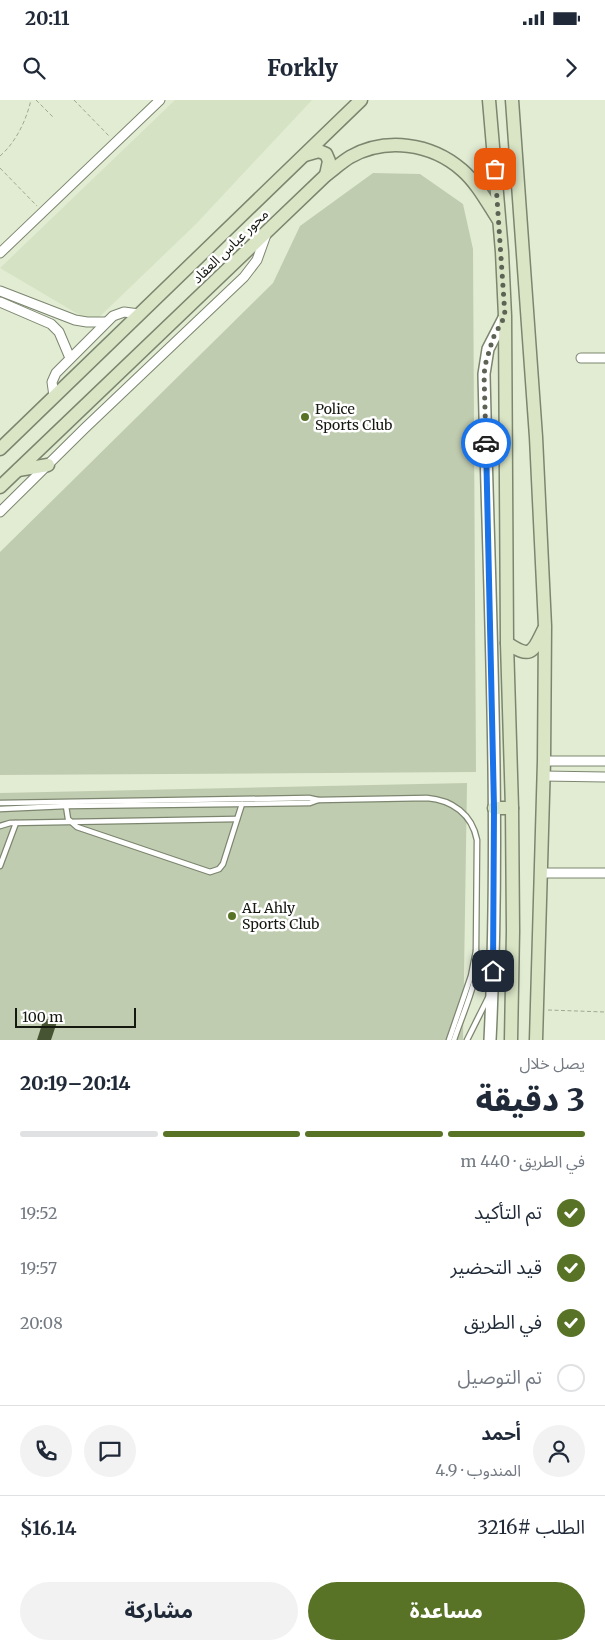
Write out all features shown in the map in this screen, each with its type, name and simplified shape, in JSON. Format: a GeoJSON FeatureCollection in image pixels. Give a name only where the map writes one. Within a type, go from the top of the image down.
{"type":"FeatureCollection","features":[{"type":"Feature","properties":{"kind":"main road","name":"محور عباس العقاد"},"geometry":{"type":"LineString","coordinates":[[0,449],[361,100]]}},
{"type":"Feature","properties":{"kind":"main road"},"geometry":{"type":"LineString","coordinates":[[489,100],[505,316],[507,643],[512,808],[513,931],[511,1040]]}},
{"type":"Feature","properties":{"kind":"main road"},"geometry":{"type":"LineString","coordinates":[[512,100],[536,437],[545,626],[544,761],[536,1040]]}},
{"type":"Feature","properties":{"kind":"main road","name":"محور عباس العقاد"},"geometry":{"type":"LineString","coordinates":[[0,487],[326,175],[349,158],[372,148],[388,145],[419,147],[436,153],[462,170],[499,221]]}},
{"type":"Feature","properties":{"kind":"main road"},"geometry":{"type":"LineString","coordinates":[[303,155],[319,151],[326,154],[329,161],[326,175]]}},
{"type":"Feature","properties":{"kind":"main road"},"geometry":{"type":"LineString","coordinates":[[18,470],[48,465]]}},
{"type":"Feature","properties":{"kind":"main road"},"geometry":{"type":"LineString","coordinates":[[507,643],[522,652],[530,651],[536,646],[545,626]]}},
{"type":"Feature","properties":{"kind":"main road"},"geometry":{"type":"LineString","coordinates":[[494,808],[512,808]]}},
{"type":"Feature","properties":{"kind":"street"},"geometry":{"type":"LineString","coordinates":[[0,253],[160,100]]}},
{"type":"Feature","properties":{"kind":"street"},"geometry":{"type":"LineString","coordinates":[[0,512],[244,277],[257,260],[267,231]]}},
{"type":"Feature","properties":{"kind":"street"},"geometry":{"type":"LineString","coordinates":[[0,291],[81,322],[106,322]]}},
{"type":"Feature","properties":{"kind":"street"},"geometry":{"type":"LineString","coordinates":[[14,308],[18,298]]}},
{"type":"Feature","properties":{"kind":"street"},"geometry":{"type":"LineString","coordinates":[[0,302],[46,320],[62,338],[70,358]]}},
{"type":"Feature","properties":{"kind":"street"},"geometry":{"type":"LineString","coordinates":[[34,316],[38,305]]}},
{"type":"Feature","properties":{"kind":"street"},"geometry":{"type":"LineString","coordinates":[[54,396],[52,382],[54,376],[106,322],[118,313],[139,314]]}},
{"type":"Feature","properties":{"kind":"street"},"geometry":{"type":"LineString","coordinates":[[490,1040],[493,988],[494,808],[484,374],[488,349],[505,316]]}},
{"type":"Feature","properties":{"kind":"street"},"geometry":{"type":"LineString","coordinates":[[581,358],[605,358]]}},
{"type":"Feature","properties":{"kind":"street"},"geometry":{"type":"LineString","coordinates":[[544,761],[605,761]]}},
{"type":"Feature","properties":{"kind":"street"},"geometry":{"type":"LineString","coordinates":[[543,776],[605,777]]}},
{"type":"Feature","properties":{"kind":"street"},"geometry":{"type":"LineString","coordinates":[[541,873],[605,873]]}},
{"type":"Feature","properties":{"kind":"lane"},"geometry":{"type":"LineString","coordinates":[[0,803],[309,798],[318,800],[434,798],[447,802],[464,814],[473,825],[478,840],[476,950],[471,976],[449,1040]]}},
{"type":"Feature","properties":{"kind":"lane"},"geometry":{"type":"LineString","coordinates":[[0,809],[66,806],[310,803],[318,800]]}},
{"type":"Feature","properties":{"kind":"lane"},"geometry":{"type":"LineString","coordinates":[[66,806],[70,822],[77,827],[210,872],[219,869],[223,864],[242,804]]}},
{"type":"Feature","properties":{"kind":"lane"},"geometry":{"type":"LineString","coordinates":[[0,826],[16,823],[237,819]]}},
{"type":"Feature","properties":{"kind":"lane"},"geometry":{"type":"LineString","coordinates":[[0,866],[16,823]]}},
{"type":"Feature","properties":{"kind":"lane"},"geometry":{"type":"LineString","coordinates":[[454,1040],[476,976],[478,961],[476,950]]}},
{"type":"Feature","properties":{"kind":"lane"},"geometry":{"type":"LineString","coordinates":[[467,1040],[493,988]]}},
{"type":"Feature","properties":{"kind":"path"},"geometry":{"type":"LineString","coordinates":[[0,156],[19,132],[31,100]]}},
{"type":"Feature","properties":{"kind":"path"},"geometry":{"type":"LineString","coordinates":[[36,100],[54,118]]}},
{"type":"Feature","properties":{"kind":"path"},"geometry":{"type":"LineString","coordinates":[[74,100],[116,143]]}},
{"type":"Feature","properties":{"kind":"path"},"geometry":{"type":"LineString","coordinates":[[0,168],[43,212]]}},
{"type":"Feature","properties":{"kind":"path"},"geometry":{"type":"LineString","coordinates":[[537,1010],[605,1012]]}},
{"type":"Feature","properties":{"kind":"shaded area"},"geometry":{"type":"Polygon","coordinates":[[[175,100],[312,100],[196,224],[93,323],[0,268],[175,100]]]}},
{"type":"Feature","properties":{"kind":"shaded area","name":"Police Sports Club"},"geometry":{"type":"Polygon","coordinates":[[[373,173],[420,174],[463,204],[473,249],[476,772],[0,775],[0,552],[273,283],[300,226],[373,173]]]}},
{"type":"Feature","properties":{"kind":"shaded area","name":"AL Ahly Sports Club"},"geometry":{"type":"Polygon","coordinates":[[[467,783],[463,1040],[0,1040],[0,793],[467,783]]]}},
{"type":"Feature","properties":{"kind":"building"},"geometry":{"type":"Polygon","coordinates":[[[44,1018],[57,1022],[51,1040],[37,1040],[44,1018]]]}},
{"type":"Feature","properties":{"kind":"way so far"},"geometry":{"type":"LineString","coordinates":[[486,443],[484,374],[488,349],[505,316],[495,169]]}},
{"type":"Feature","properties":{"kind":"place","name":"Police Sports Club"},"geometry":{"type":"Point","coordinates":[305,417]}},
{"type":"Feature","properties":{"kind":"place","name":"AL Ahly Sports Club"},"geometry":{"type":"Point","coordinates":[232,916]}},
{"type":"Feature","properties":{"kind":"route"},"geometry":{"type":"LineString","coordinates":[[486,443],[494,808],[493,971]]}}]}
